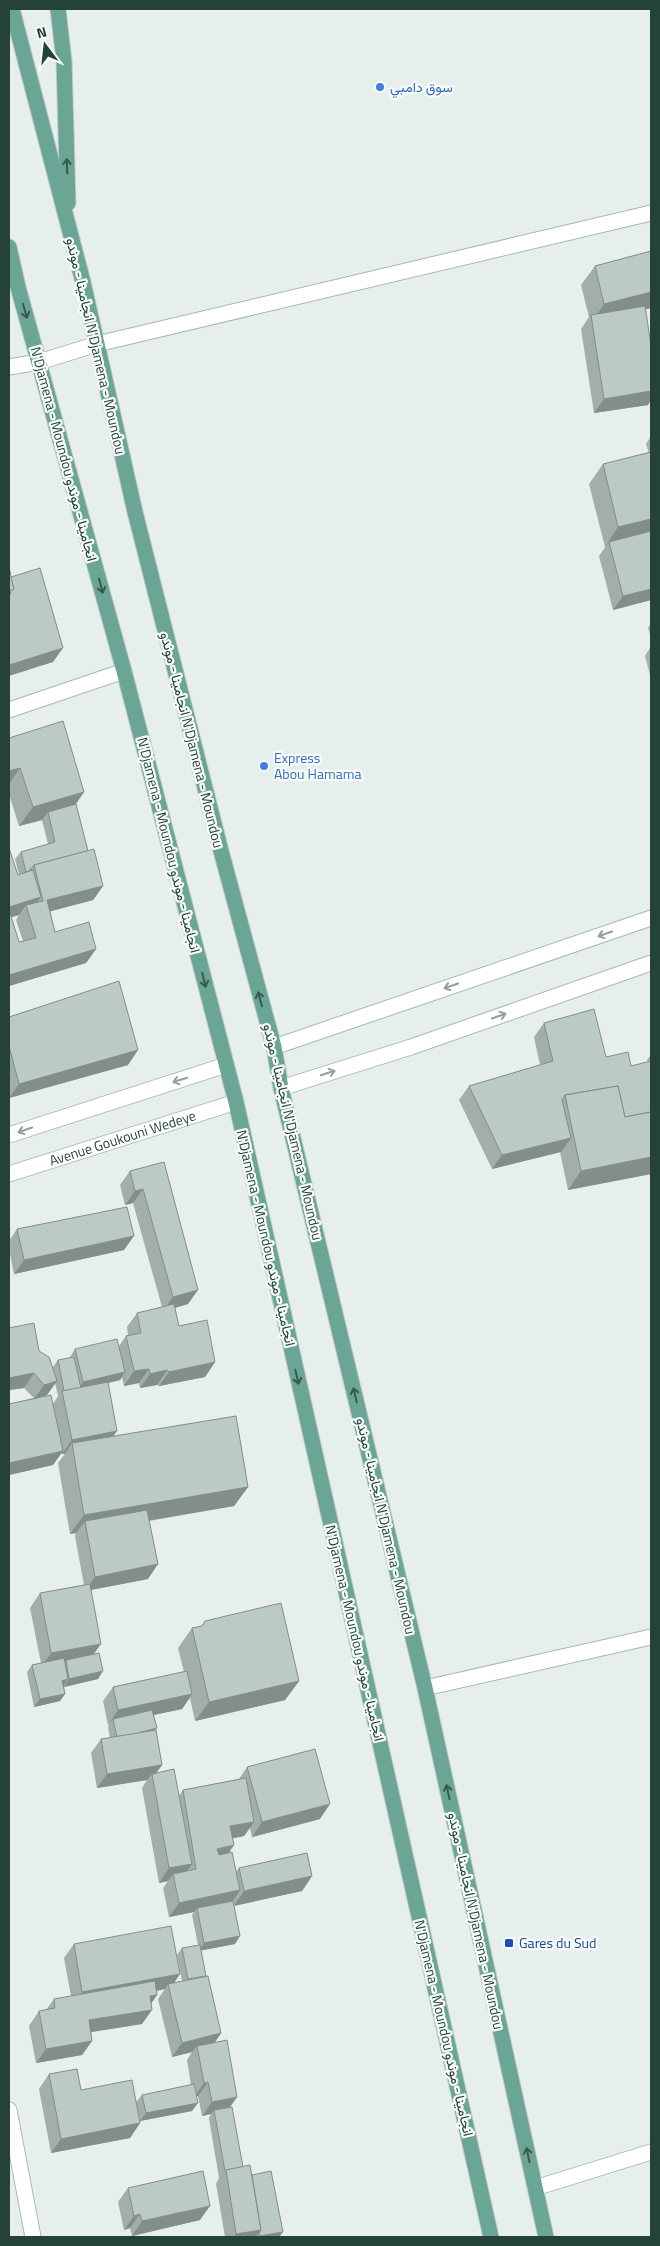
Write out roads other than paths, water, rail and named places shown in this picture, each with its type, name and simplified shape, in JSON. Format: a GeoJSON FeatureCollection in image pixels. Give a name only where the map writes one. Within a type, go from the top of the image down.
{"type":"FeatureCollection","features":[{"type":"Feature","properties":{"kind":"main road","name":"انجامينا - موندو N'Djamena - Moundou"},"geometry":{"type":"LineString","coordinates":[[12,9],[97,344],[135,512],[220,851],[274,1047],[282,1088],[425,1688],[546,2237]]}},
{"type":"Feature","properties":{"kind":"main road"},"geometry":{"type":"LineString","coordinates":[[58,9],[64,61],[69,232]]}},
{"type":"Feature","properties":{"kind":"main road","name":"N'Djamena - Moundou انجامينا - موندو"},"geometry":{"type":"LineString","coordinates":[[9,247],[18,287],[124,671],[236,1102],[491,2237]]}},
{"type":"Feature","properties":{"kind":"main road"},"geometry":{"type":"LineString","coordinates":[[9,269],[18,287]]}},
{"type":"Feature","properties":{"kind":"street"},"geometry":{"type":"LineString","coordinates":[[9,367],[39,362],[97,344],[651,213]]}},
{"type":"Feature","properties":{"kind":"street"},"geometry":{"type":"LineString","coordinates":[[9,710],[124,671]]}},
{"type":"Feature","properties":{"kind":"street"},"geometry":{"type":"LineString","coordinates":[[274,1047],[651,918]]}},
{"type":"Feature","properties":{"kind":"street"},"geometry":{"type":"LineString","coordinates":[[282,1088],[411,1047],[651,963]]}},
{"type":"Feature","properties":{"kind":"street"},"geometry":{"type":"LineString","coordinates":[[9,1135],[226,1065]]}},
{"type":"Feature","properties":{"kind":"street","name":"Avenue Goukouni Wedeye"},"geometry":{"type":"LineString","coordinates":[[9,1174],[236,1102]]}},
{"type":"Feature","properties":{"kind":"street"},"geometry":{"type":"LineString","coordinates":[[425,1688],[651,1636]]}},
{"type":"Feature","properties":{"kind":"street"},"geometry":{"type":"LineString","coordinates":[[10,2120],[33,2237]]}},
{"type":"Feature","properties":{"kind":"street"},"geometry":{"type":"LineString","coordinates":[[535,2188],[651,2152]]}},
{"type":"Feature","properties":{"kind":"place","name":"سوق دامبي"},"geometry":{"type":"Point","coordinates":[380,87]}},
{"type":"Feature","properties":{"kind":"place","name":"Express Abou Hamama"},"geometry":{"type":"Point","coordinates":[264,766]}},
{"type":"Feature","properties":{"kind":"place","name":"Gares du Sud"},"geometry":{"type":"Point","coordinates":[509,1943]}}]}
